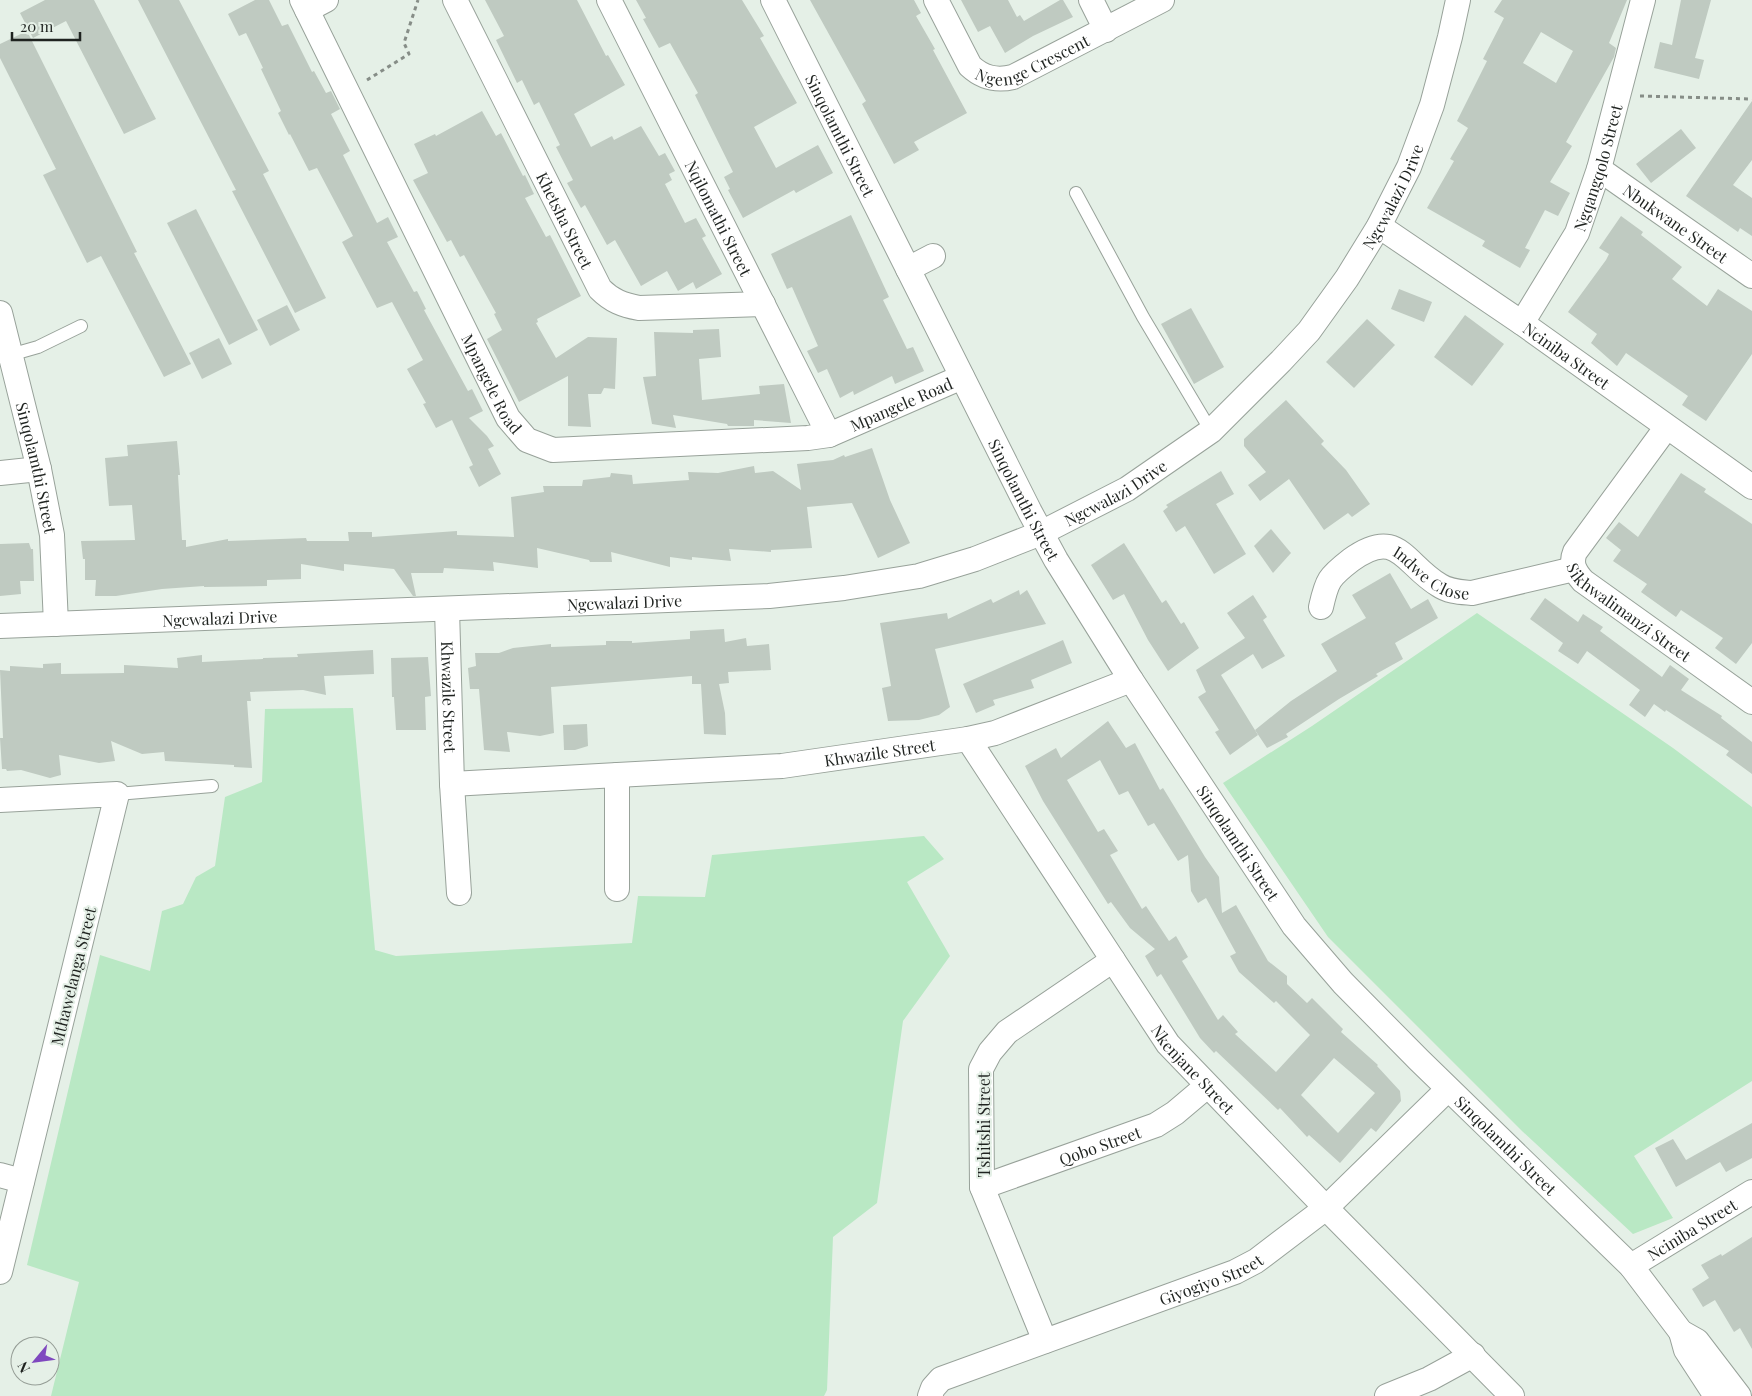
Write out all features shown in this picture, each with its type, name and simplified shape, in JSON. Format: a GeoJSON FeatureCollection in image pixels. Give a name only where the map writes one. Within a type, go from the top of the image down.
{"type":"FeatureCollection","features":[{"type":"Feature","properties":{"kind":"street","name":"Khetsha Street"},"geometry":{"type":"LineString","coordinates":[[455,0],[600,289],[608,297],[620,304],[640,308],[763,304]]}},
{"type":"Feature","properties":{"kind":"street","name":"Nqilomathi Street"},"geometry":{"type":"LineString","coordinates":[[609,0],[829,435]]}},
{"type":"Feature","properties":{"kind":"street","name":"Sinqolamthi Street"},"geometry":{"type":"LineString","coordinates":[[773,0],[1056,560],[1131,680],[1294,926],[1343,983],[1448,1089],[1631,1266],[1682,1332],[1697,1340],[1739,1396]]}},
{"type":"Feature","properties":{"kind":"street","name":"Ngenge Crescent"},"geometry":{"type":"LineString","coordinates":[[936,0],[970,66],[977,73],[994,79],[1013,77],[1162,0]]}},
{"type":"Feature","properties":{"kind":"street"},"geometry":{"type":"LineString","coordinates":[[1091,0],[1106,30]]}},
{"type":"Feature","properties":{"kind":"street","name":"Ngcwalazi Drive"},"geometry":{"type":"LineString","coordinates":[[0,626],[769,596],[844,588],[919,576],[975,559],[1041,533],[1127,489],[1212,431],[1282,362],[1309,331],[1347,278],[1378,226],[1409,167],[1432,105],[1458,0]]}},
{"type":"Feature","properties":{"kind":"street","name":"Ngqangqolo Street"},"geometry":{"type":"LineString","coordinates":[[1522,323],[1577,233],[1599,169],[1643,0]]}},
{"type":"Feature","properties":{"kind":"street","name":"Mpangele Road"},"geometry":{"type":"LineString","coordinates":[[312,3],[347,92],[508,418],[527,440],[553,450],[782,440],[829,435],[962,377]]}},
{"type":"Feature","properties":{"kind":"street","name":"Nbukwane Street"},"geometry":{"type":"LineString","coordinates":[[1599,169],[1752,276]]}},
{"type":"Feature","properties":{"kind":"street","name":"Nciniba Street"},"geometry":{"type":"LineString","coordinates":[[1378,226],[1522,323],[1666,428],[1752,487]]}},
{"type":"Feature","properties":{"kind":"street"},"geometry":{"type":"LineString","coordinates":[[908,269],[933,256]]}},
{"type":"Feature","properties":{"kind":"street","name":"Sinqolamthi Street"},"geometry":{"type":"LineString","coordinates":[[0,312],[39,469],[52,535],[56,624]]}},
{"type":"Feature","properties":{"kind":"street","name":"Sikhwalimanzi Street"},"geometry":{"type":"LineString","coordinates":[[1666,428],[1575,552],[1572,561],[1574,569],[1577,575],[1590,586],[1752,702]]}},
{"type":"Feature","properties":{"kind":"street"},"geometry":{"type":"LineString","coordinates":[[0,473],[39,469]]}},
{"type":"Feature","properties":{"kind":"street","name":"Indwe Close"},"geometry":{"type":"LineString","coordinates":[[1321,607],[1324,592],[1331,577],[1362,552],[1374,548],[1386,547],[1397,550],[1438,585],[1464,593],[1472,593],[1574,569]]}},
{"type":"Feature","properties":{"kind":"street","name":"Khwazile Street"},"geometry":{"type":"LineString","coordinates":[[447,609],[452,784],[459,893]]}},
{"type":"Feature","properties":{"kind":"street","name":"Khwazile Street"},"geometry":{"type":"LineString","coordinates":[[452,784],[782,766],[968,739],[995,733],[1131,680]]}},
{"type":"Feature","properties":{"kind":"street","name":"Nkenjane Street"},"geometry":{"type":"LineString","coordinates":[[968,739],[1168,1044],[1326,1208],[1512,1396]]}},
{"type":"Feature","properties":{"kind":"street"},"geometry":{"type":"LineString","coordinates":[[616,775],[617,889]]}},
{"type":"Feature","properties":{"kind":"street"},"geometry":{"type":"LineString","coordinates":[[0,800],[117,794]]}},
{"type":"Feature","properties":{"kind":"street","name":"Mthawelanga Street"},"geometry":{"type":"LineString","coordinates":[[0,1272],[11,1178],[117,794]]}},
{"type":"Feature","properties":{"kind":"street","name":"Tshitshi Street"},"geometry":{"type":"LineString","coordinates":[[1045,1341],[982,1187],[981,1069],[990,1052],[1007,1032],[1113,960]]}},
{"type":"Feature","properties":{"kind":"street","name":"Qobo Street"},"geometry":{"type":"LineString","coordinates":[[982,1187],[1156,1125],[1175,1113],[1207,1086]]}},
{"type":"Feature","properties":{"kind":"street","name":"Giyogiyo Street"},"geometry":{"type":"LineString","coordinates":[[930,1396],[933,1388],[941,1379],[1235,1272],[1256,1261],[1326,1208],[1448,1089]]}},
{"type":"Feature","properties":{"kind":"street","name":"Nciniba Street"},"geometry":{"type":"LineString","coordinates":[[1631,1266],[1752,1192]]}},
{"type":"Feature","properties":{"kind":"street","name":"Sinqolamthi Street"},"geometry":{"type":"LineString","coordinates":[[1682,1332],[1686,1350],[1716,1396]]}},
{"type":"Feature","properties":{"kind":"street"},"geometry":{"type":"LineString","coordinates":[[1387,1396],[1429,1379],[1473,1355]]}},
{"type":"Feature","properties":{"kind":"lane"},"geometry":{"type":"LineString","coordinates":[[1076,193],[1142,317],[1212,431]]}},
{"type":"Feature","properties":{"kind":"lane"},"geometry":{"type":"LineString","coordinates":[[10,355],[38,347],[81,326]]}},
{"type":"Feature","properties":{"kind":"lane"},"geometry":{"type":"LineString","coordinates":[[117,794],[212,786]]}},
{"type":"Feature","properties":{"kind":"path"},"geometry":{"type":"LineString","coordinates":[[347,92],[409,54],[404,42],[418,0]]}},
{"type":"Feature","properties":{"kind":"path"},"geometry":{"type":"LineString","coordinates":[[1619,96],[1752,99]]}},
{"type":"Feature","properties":{"kind":"green space"},"geometry":{"type":"Polygon","coordinates":[[[1477,613],[1673,748],[1752,807],[1752,1081],[1634,1156],[1673,1218],[1633,1234],[1522,1131],[1328,937],[1223,783],[1312,726],[1477,613]]]}},
{"type":"Feature","properties":{"kind":"green space"},"geometry":{"type":"Polygon","coordinates":[[[353,708],[375,950],[396,956],[632,943],[638,896],[705,897],[712,855],[924,836],[944,859],[907,882],[950,956],[903,1021],[877,1203],[833,1237],[827,1390],[824,1396],[51,1396],[53,1386],[60,1386],[60,1359],[79,1282],[27,1265],[100,955],[150,971],[162,911],[183,904],[196,877],[215,866],[225,797],[262,782],[265,709],[353,708]]]}},
{"type":"Feature","properties":{"kind":"building"},"geometry":{"type":"Polygon","coordinates":[[[45,0],[94,0],[156,119],[124,134],[66,21],[33,38],[20,13],[45,0]]]}},
{"type":"Feature","properties":{"kind":"building"},"geometry":{"type":"Polygon","coordinates":[[[138,0],[179,0],[269,171],[263,174],[326,298],[295,313],[232,191],[236,190],[138,0]]]}},
{"type":"Feature","properties":{"kind":"building"},"geometry":{"type":"Polygon","coordinates":[[[255,0],[269,0],[282,26],[288,24],[312,72],[314,71],[326,93],[331,91],[340,109],[331,114],[350,151],[343,155],[377,223],[388,217],[398,237],[387,242],[414,292],[417,291],[426,309],[424,310],[468,391],[472,389],[483,411],[469,418],[494,446],[488,449],[501,474],[479,487],[469,467],[473,465],[452,420],[436,428],[423,404],[426,403],[407,369],[423,360],[392,302],[377,308],[342,242],[353,236],[317,168],[309,171],[278,113],[281,111],[246,33],[239,36],[228,14],[255,0]]]}},
{"type":"Feature","properties":{"kind":"building"},"geometry":{"type":"Polygon","coordinates":[[[485,0],[577,0],[606,56],[608,55],[625,85],[574,114],[591,147],[612,136],[614,140],[641,126],[659,156],[665,153],[675,171],[669,174],[672,180],[665,184],[685,223],[696,218],[706,236],[702,238],[722,274],[696,289],[693,282],[678,291],[667,271],[641,286],[615,240],[607,245],[585,205],[581,208],[567,183],[573,180],[556,147],[560,145],[539,102],[534,105],[522,80],[517,83],[496,40],[504,36],[485,0]]]}},
{"type":"Feature","properties":{"kind":"building"},"geometry":{"type":"Polygon","coordinates":[[[636,0],[742,0],[764,36],[760,38],[797,103],[754,127],[776,168],[818,145],[833,173],[796,193],[794,190],[743,218],[728,190],[730,189],[724,177],[733,172],[695,95],[698,93],[670,43],[659,48],[643,19],[646,18],[636,0]]]}},
{"type":"Feature","properties":{"kind":"building"},"geometry":{"type":"Polygon","coordinates":[[[810,0],[914,0],[921,13],[916,16],[967,113],[914,142],[919,150],[894,164],[862,104],[866,101],[810,0]]]}},
{"type":"Feature","properties":{"kind":"building"},"geometry":{"type":"Polygon","coordinates":[[[961,0],[1008,0],[1017,17],[1020,15],[1024,21],[1063,0],[1073,17],[1033,36],[1005,53],[990,26],[978,32],[961,0]]]}},
{"type":"Feature","properties":{"kind":"building"},"geometry":{"type":"Polygon","coordinates":[[[1502,0],[1627,0],[1609,43],[1616,48],[1614,57],[1566,142],[1572,146],[1550,182],[1570,193],[1558,216],[1545,210],[1525,248],[1530,250],[1520,268],[1482,246],[1485,241],[1427,208],[1454,161],[1450,159],[1468,128],[1457,121],[1487,61],[1483,59],[1504,18],[1494,12],[1502,0]],[[1541,32],[1523,63],[1556,83],[1573,51],[1541,32]]]}},
{"type":"Feature","properties":{"kind":"building"},"geometry":{"type":"Polygon","coordinates":[[[1681,0],[1711,0],[1695,58],[1704,60],[1699,79],[1654,68],[1660,42],[1672,45],[1681,0]]]}},
{"type":"Feature","properties":{"kind":"building"},"geometry":{"type":"Polygon","coordinates":[[[27,31],[137,252],[134,253],[191,364],[164,377],[101,256],[87,263],[43,175],[56,169],[0,58],[0,44],[27,31]]]}},
{"type":"Feature","properties":{"kind":"building"},"geometry":{"type":"Polygon","coordinates":[[[1752,101],[1752,160],[1733,185],[1752,198],[1752,236],[1740,228],[1738,232],[1686,196],[1752,101]]]}},
{"type":"Feature","properties":{"kind":"building"},"geometry":{"type":"Polygon","coordinates":[[[482,111],[496,136],[501,133],[523,176],[525,175],[534,194],[525,198],[546,237],[550,235],[581,296],[537,319],[538,322],[536,323],[556,358],[588,337],[617,338],[615,389],[604,388],[601,394],[588,394],[591,427],[568,426],[568,376],[519,402],[487,339],[502,330],[494,314],[496,313],[464,255],[460,257],[451,240],[447,242],[413,180],[428,173],[414,144],[435,134],[436,136],[482,111]]]}},
{"type":"Feature","properties":{"kind":"building"},"geometry":{"type":"Polygon","coordinates":[[[1681,129],[1696,148],[1651,183],[1636,164],[1681,129]]]}},
{"type":"Feature","properties":{"kind":"building"},"geometry":{"type":"Polygon","coordinates":[[[196,209],[258,330],[229,345],[167,223],[196,209]]]}},
{"type":"Feature","properties":{"kind":"building"},"geometry":{"type":"Polygon","coordinates":[[[851,215],[889,297],[883,300],[907,349],[913,347],[924,371],[895,384],[892,376],[854,395],[853,391],[840,398],[827,369],[818,373],[807,351],[818,346],[792,287],[787,289],[771,254],[851,215]]]}},
{"type":"Feature","properties":{"kind":"building"},"geometry":{"type":"Polygon","coordinates":[[[1621,216],[1643,232],[1641,235],[1682,267],[1672,279],[1707,306],[1718,289],[1752,311],[1752,354],[1706,421],[1682,405],[1688,396],[1626,353],[1617,366],[1591,343],[1597,334],[1568,312],[1606,260],[1609,254],[1599,248],[1621,216]]]}},
{"type":"Feature","properties":{"kind":"building"},"geometry":{"type":"Polygon","coordinates":[[[1399,289],[1432,302],[1424,322],[1391,309],[1399,289]]]}},
{"type":"Feature","properties":{"kind":"building"},"geometry":{"type":"Polygon","coordinates":[[[287,305],[300,330],[270,346],[257,320],[287,305]]]}},
{"type":"Feature","properties":{"kind":"building"},"geometry":{"type":"Polygon","coordinates":[[[1191,308],[1224,367],[1194,384],[1161,324],[1191,308]]]}},
{"type":"Feature","properties":{"kind":"building"},"geometry":{"type":"Polygon","coordinates":[[[1465,315],[1504,344],[1472,386],[1434,357],[1465,315]]]}},
{"type":"Feature","properties":{"kind":"building"},"geometry":{"type":"Polygon","coordinates":[[[1367,319],[1395,345],[1354,388],[1326,362],[1367,319]]]}},
{"type":"Feature","properties":{"kind":"building"},"geometry":{"type":"Polygon","coordinates":[[[719,329],[721,357],[699,359],[702,400],[760,394],[759,386],[784,384],[791,423],[754,420],[754,426],[728,426],[727,424],[673,415],[676,428],[652,424],[643,377],[656,376],[654,332],[693,333],[693,330],[719,329]]]}},
{"type":"Feature","properties":{"kind":"building"},"geometry":{"type":"Polygon","coordinates":[[[219,338],[232,364],[202,379],[189,353],[219,338]]]}},
{"type":"Feature","properties":{"kind":"building"},"geometry":{"type":"Polygon","coordinates":[[[1286,400],[1324,441],[1321,444],[1346,470],[1370,504],[1352,517],[1348,513],[1324,530],[1289,479],[1260,501],[1248,485],[1266,472],[1244,446],[1244,439],[1286,400]]]}},
{"type":"Feature","properties":{"kind":"building"},"geometry":{"type":"Polygon","coordinates":[[[177,441],[182,540],[186,540],[186,547],[228,539],[228,541],[306,538],[307,541],[349,541],[348,532],[372,532],[372,537],[457,531],[457,535],[514,537],[511,497],[544,492],[543,486],[582,486],[583,480],[610,477],[611,473],[632,475],[633,484],[689,480],[688,472],[718,473],[754,466],[755,473],[773,471],[801,490],[797,464],[833,460],[844,455],[845,457],[872,448],[890,500],[910,543],[878,558],[852,503],[807,507],[812,548],[771,550],[771,552],[729,549],[731,561],[692,557],[692,560],[670,557],[670,567],[611,552],[612,562],[590,562],[589,560],[537,548],[538,568],[493,562],[494,571],[444,568],[443,573],[411,573],[416,596],[413,596],[394,569],[344,564],[344,571],[301,564],[301,579],[267,580],[267,586],[204,586],[162,589],[116,596],[95,596],[96,580],[85,580],[85,559],[83,559],[81,541],[135,540],[132,505],[109,506],[105,458],[128,456],[127,445],[177,441]]]}},
{"type":"Feature","properties":{"kind":"building"},"geometry":{"type":"Polygon","coordinates":[[[1221,471],[1234,494],[1216,504],[1246,554],[1214,574],[1185,526],[1176,532],[1163,511],[1168,507],[1166,505],[1221,471]]]}},
{"type":"Feature","properties":{"kind":"building"},"geometry":{"type":"Polygon","coordinates":[[[1681,473],[1706,489],[1704,492],[1752,524],[1752,643],[1736,664],[1715,648],[1723,638],[1681,610],[1676,617],[1641,592],[1647,584],[1613,561],[1621,550],[1606,538],[1619,522],[1638,537],[1681,473]]]}},
{"type":"Feature","properties":{"kind":"building"},"geometry":{"type":"Polygon","coordinates":[[[1271,529],[1291,553],[1273,573],[1254,546],[1271,529]]]}},
{"type":"Feature","properties":{"kind":"building"},"geometry":{"type":"Polygon","coordinates":[[[29,543],[31,549],[33,549],[34,581],[20,581],[21,594],[0,596],[0,544],[29,543]]]}},
{"type":"Feature","properties":{"kind":"building"},"geometry":{"type":"Polygon","coordinates":[[[1124,543],[1162,603],[1166,600],[1181,624],[1184,622],[1199,648],[1168,671],[1148,640],[1124,594],[1113,600],[1091,565],[1124,543]]]}},
{"type":"Feature","properties":{"kind":"building"},"geometry":{"type":"Polygon","coordinates":[[[1390,573],[1411,609],[1428,599],[1438,618],[1395,643],[1403,659],[1376,674],[1378,676],[1286,734],[1288,737],[1267,748],[1255,730],[1291,701],[1337,671],[1321,644],[1366,618],[1352,595],[1390,573]]]}},
{"type":"Feature","properties":{"kind":"building"},"geometry":{"type":"Polygon","coordinates":[[[1019,590],[1020,595],[1027,590],[1046,624],[935,649],[950,707],[939,715],[919,720],[888,721],[882,688],[891,686],[880,623],[947,613],[948,619],[991,599],[993,603],[1019,590]]]}},
{"type":"Feature","properties":{"kind":"building"},"geometry":{"type":"Polygon","coordinates":[[[1253,595],[1267,617],[1263,620],[1285,656],[1262,669],[1253,654],[1221,675],[1258,735],[1230,755],[1215,732],[1219,730],[1198,697],[1206,692],[1196,670],[1245,638],[1227,613],[1253,595]]]}},
{"type":"Feature","properties":{"kind":"building"},"geometry":{"type":"Polygon","coordinates":[[[1545,598],[1578,622],[1583,614],[1603,627],[1600,631],[1662,677],[1670,665],[1689,679],[1681,690],[1722,716],[1721,718],[1752,742],[1752,774],[1726,755],[1729,751],[1666,710],[1665,712],[1654,704],[1645,717],[1629,705],[1640,690],[1587,651],[1578,664],[1558,651],[1563,643],[1530,619],[1545,598]]]}},
{"type":"Feature","properties":{"kind":"building"},"geometry":{"type":"Polygon","coordinates":[[[724,629],[725,642],[746,638],[747,646],[769,644],[771,670],[728,672],[729,683],[719,684],[725,713],[726,735],[704,734],[701,684],[692,684],[692,676],[551,687],[554,733],[540,736],[507,732],[510,752],[484,750],[479,689],[470,689],[468,668],[476,666],[475,653],[499,653],[513,648],[551,644],[551,647],[606,645],[606,641],[632,641],[632,643],[690,639],[690,631],[724,629]]]}},
{"type":"Feature","properties":{"kind":"building"},"geometry":{"type":"Polygon","coordinates":[[[1063,640],[1072,663],[1031,680],[1034,688],[993,700],[995,705],[976,713],[963,684],[1063,640]]]}},
{"type":"Feature","properties":{"kind":"building"},"geometry":{"type":"Polygon","coordinates":[[[373,650],[374,674],[324,676],[326,695],[303,690],[250,692],[251,701],[247,701],[252,768],[234,767],[234,765],[165,761],[164,752],[142,754],[111,741],[115,761],[99,763],[59,755],[61,775],[50,778],[21,770],[7,771],[2,769],[0,738],[3,738],[0,670],[10,671],[10,666],[43,668],[43,664],[61,663],[61,674],[124,673],[124,665],[178,668],[177,658],[202,655],[202,662],[298,657],[297,654],[373,650]]]}},
{"type":"Feature","properties":{"kind":"building"},"geometry":{"type":"Polygon","coordinates":[[[428,657],[431,696],[425,697],[426,730],[396,730],[394,697],[392,697],[391,658],[428,657]]]}},
{"type":"Feature","properties":{"kind":"building"},"geometry":{"type":"Polygon","coordinates":[[[1108,721],[1126,748],[1135,743],[1160,790],[1163,788],[1219,877],[1222,913],[1236,905],[1268,961],[1287,976],[1287,984],[1307,1003],[1312,998],[1343,1029],[1341,1032],[1378,1065],[1400,1091],[1401,1101],[1376,1132],[1371,1128],[1340,1163],[1309,1135],[1307,1137],[1280,1108],[1278,1110],[1216,1051],[1214,1053],[1200,1038],[1161,974],[1157,977],[1145,956],[1155,949],[1130,928],[1111,902],[1108,904],[1043,801],[1025,766],[1056,748],[1061,758],[1108,721]],[[1100,760],[1067,780],[1098,832],[1104,829],[1118,851],[1110,855],[1142,909],[1146,906],[1169,941],[1176,936],[1188,957],[1182,961],[1218,1020],[1223,1015],[1238,1032],[1235,1034],[1276,1072],[1310,1035],[1276,1001],[1274,1003],[1239,972],[1230,956],[1236,953],[1206,898],[1198,903],[1191,891],[1188,855],[1178,861],[1154,823],[1148,826],[1128,791],[1119,795],[1100,760]],[[1334,1058],[1301,1095],[1338,1133],[1375,1093],[1334,1058]]]}},
{"type":"Feature","properties":{"kind":"building"},"geometry":{"type":"Polygon","coordinates":[[[587,724],[588,746],[575,750],[564,750],[563,725],[587,724]]]}},
{"type":"Feature","properties":{"kind":"building"},"geometry":{"type":"Polygon","coordinates":[[[1752,1123],[1752,1158],[1726,1172],[1720,1162],[1676,1187],[1655,1148],[1673,1139],[1686,1160],[1752,1123]]]}},
{"type":"Feature","properties":{"kind":"building"},"geometry":{"type":"Polygon","coordinates":[[[1752,1237],[1752,1349],[1740,1328],[1734,1332],[1715,1300],[1703,1307],[1692,1289],[1709,1278],[1701,1265],[1721,1254],[1722,1256],[1752,1237]]]}}]}
